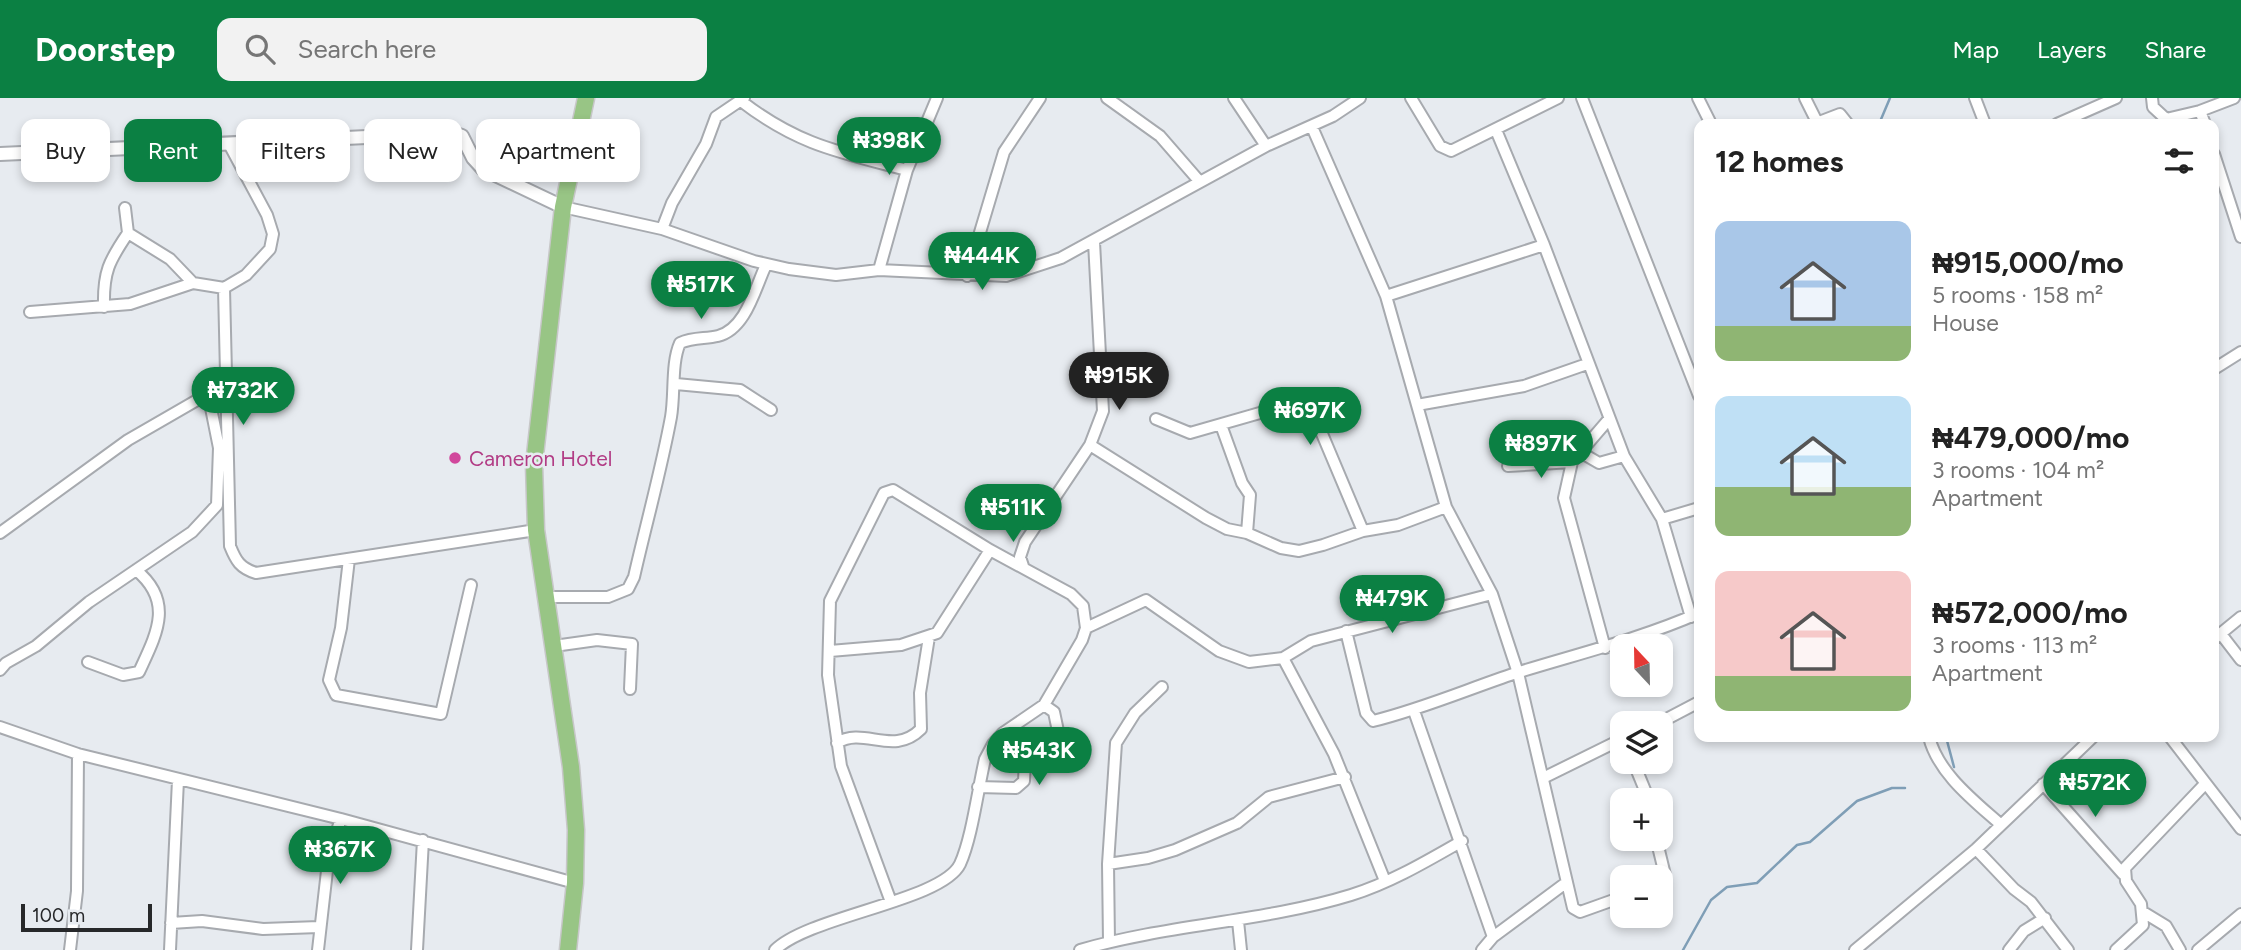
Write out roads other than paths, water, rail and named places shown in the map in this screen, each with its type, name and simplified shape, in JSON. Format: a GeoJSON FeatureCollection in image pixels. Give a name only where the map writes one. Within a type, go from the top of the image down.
{"type":"FeatureCollection","features":[{"type":"Feature","properties":{"kind":"main road"},"geometry":{"type":"LineString","coordinates":[[568,950],[575,883],[576,830],[571,767],[536,530],[535,450],[563,207],[586,98]]}},
{"type":"Feature","properties":{"kind":"street"},"geometry":{"type":"LineString","coordinates":[[880,270],[907,170],[937,98]]}},
{"type":"Feature","properties":{"kind":"street"},"geometry":{"type":"LineString","coordinates":[[967,276],[1004,152],[1040,98]]}},
{"type":"Feature","properties":{"kind":"street"},"geometry":{"type":"LineString","coordinates":[[1107,98],[1160,136],[1200,182]]}},
{"type":"Feature","properties":{"kind":"street"},"geometry":{"type":"LineString","coordinates":[[1234,98],[1266,146]]}},
{"type":"Feature","properties":{"kind":"street"},"geometry":{"type":"LineString","coordinates":[[1411,98],[1444,149],[1451,151],[1558,98]]}},
{"type":"Feature","properties":{"kind":"street"},"geometry":{"type":"LineString","coordinates":[[1582,98],[1694,383]]}},
{"type":"Feature","properties":{"kind":"street"},"geometry":{"type":"LineString","coordinates":[[1698,98],[1708,119]]}},
{"type":"Feature","properties":{"kind":"street"},"geometry":{"type":"LineString","coordinates":[[1805,98],[1814,119]]}},
{"type":"Feature","properties":{"kind":"street"},"geometry":{"type":"LineString","coordinates":[[1975,98],[1983,119]]}},
{"type":"Feature","properties":{"kind":"street"},"geometry":{"type":"LineString","coordinates":[[2068,119],[2116,98]]}},
{"type":"Feature","properties":{"kind":"street"},"geometry":{"type":"LineString","coordinates":[[2152,98],[2153,107],[2165,119],[2200,111],[2234,98]]}},
{"type":"Feature","properties":{"kind":"street"},"geometry":{"type":"LineString","coordinates":[[662,229],[672,203],[706,144],[716,117],[743,99],[780,130],[811,144],[907,170]]}},
{"type":"Feature","properties":{"kind":"street"},"geometry":{"type":"LineString","coordinates":[[0,155],[230,146],[453,133],[461,136],[483,169],[563,207],[662,229],[766,265],[836,275],[880,270],[1006,276],[1035,268],[1094,242],[1266,146],[1312,127],[1353,100]]}},
{"type":"Feature","properties":{"kind":"street"},"geometry":{"type":"LineString","coordinates":[[2200,111],[2203,119]]}},
{"type":"Feature","properties":{"kind":"street"},"geometry":{"type":"LineString","coordinates":[[1827,119],[1840,114],[1844,119]]}},
{"type":"Feature","properties":{"kind":"street"},"geometry":{"type":"LineString","coordinates":[[1312,127],[1386,296],[1446,507],[1492,594],[1518,673],[1575,912],[1610,901]]}},
{"type":"Feature","properties":{"kind":"street"},"geometry":{"type":"LineString","coordinates":[[1496,130],[1544,245],[1624,457],[1662,519],[1694,612]]}},
{"type":"Feature","properties":{"kind":"street"},"geometry":{"type":"LineString","coordinates":[[30,312],[130,304],[193,283],[225,288],[246,275],[270,249],[273,234],[267,215],[230,146]]}},
{"type":"Feature","properties":{"kind":"street"},"geometry":{"type":"LineString","coordinates":[[2219,166],[2236,209],[2241,237]]}},
{"type":"Feature","properties":{"kind":"street"},"geometry":{"type":"LineString","coordinates":[[104,307],[103,286],[107,264],[128,233],[125,208]]}},
{"type":"Feature","properties":{"kind":"street"},"geometry":{"type":"LineString","coordinates":[[128,233],[170,259],[193,283]]}},
{"type":"Feature","properties":{"kind":"street"},"geometry":{"type":"LineString","coordinates":[[1023,566],[1020,557],[1025,542],[1090,445],[1103,411],[1094,242]]}},
{"type":"Feature","properties":{"kind":"street"},"geometry":{"type":"LineString","coordinates":[[1386,296],[1544,245]]}},
{"type":"Feature","properties":{"kind":"street"},"geometry":{"type":"LineString","coordinates":[[546,597],[608,597],[628,589],[634,577],[676,384],[674,356],[680,343],[692,338],[720,335],[738,326],[766,265]]}},
{"type":"Feature","properties":{"kind":"street"},"geometry":{"type":"LineString","coordinates":[[225,288],[230,546],[236,561],[244,569],[256,573],[536,530]]}},
{"type":"Feature","properties":{"kind":"street"},"geometry":{"type":"LineString","coordinates":[[2219,367],[2240,357]]}},
{"type":"Feature","properties":{"kind":"street"},"geometry":{"type":"LineString","coordinates":[[1417,405],[1524,386],[1587,364]]}},
{"type":"Feature","properties":{"kind":"street"},"geometry":{"type":"LineString","coordinates":[[676,384],[740,390],[771,410]]}},
{"type":"Feature","properties":{"kind":"street"},"geometry":{"type":"LineString","coordinates":[[0,533],[128,440],[199,399],[209,398],[219,447],[217,505],[192,532],[0,670]]}},
{"type":"Feature","properties":{"kind":"street"},"geometry":{"type":"LineString","coordinates":[[1156,419],[1191,433],[1221,425],[1225,421],[1304,403],[1312,410],[1363,531]]}},
{"type":"Feature","properties":{"kind":"street"},"geometry":{"type":"LineString","coordinates":[[1605,648],[1564,498],[1572,462],[1609,419]]}},
{"type":"Feature","properties":{"kind":"street"},"geometry":{"type":"LineString","coordinates":[[1221,425],[1242,483],[1250,495],[1247,533]]}},
{"type":"Feature","properties":{"kind":"street"},"geometry":{"type":"LineString","coordinates":[[1090,445],[1206,518],[1227,529],[1247,533],[1281,548],[1299,551],[1363,531],[1398,525],[1446,507]]}},
{"type":"Feature","properties":{"kind":"street"},"geometry":{"type":"LineString","coordinates":[[1580,452],[1599,463],[1624,457]]}},
{"type":"Feature","properties":{"kind":"street"},"geometry":{"type":"LineString","coordinates":[[1508,466],[1572,462]]}},
{"type":"Feature","properties":{"kind":"street"},"geometry":{"type":"LineString","coordinates":[[775,950],[825,925],[891,902],[935,884],[959,866],[985,759],[993,744],[1044,705],[1082,640],[1086,628],[1083,606],[1071,594],[990,550],[898,492],[884,493],[830,601],[828,675],[841,766],[891,902]]}},
{"type":"Feature","properties":{"kind":"street"},"geometry":{"type":"LineString","coordinates":[[1662,519],[1694,509]]}},
{"type":"Feature","properties":{"kind":"street"},"geometry":{"type":"LineString","coordinates":[[830,651],[901,645],[929,638],[937,633],[990,550]]}},
{"type":"Feature","properties":{"kind":"street"},"geometry":{"type":"LineString","coordinates":[[349,559],[341,628],[329,680],[336,695],[441,714],[471,585]]}},
{"type":"Feature","properties":{"kind":"street"},"geometry":{"type":"LineString","coordinates":[[88,662],[123,675],[139,672],[160,620],[155,595],[136,570]]}},
{"type":"Feature","properties":{"kind":"street"},"geometry":{"type":"LineString","coordinates":[[1086,628],[1146,600],[1219,651],[1249,662],[1283,657],[1311,641],[1492,594]]}},
{"type":"Feature","properties":{"kind":"street"},"geometry":{"type":"LineString","coordinates":[[1346,631],[1369,719],[1373,721],[1414,711],[1518,673],[1605,648],[1694,615]]}},
{"type":"Feature","properties":{"kind":"street"},"geometry":{"type":"LineString","coordinates":[[2219,634],[2241,617]]}},
{"type":"Feature","properties":{"kind":"street"},"geometry":{"type":"LineString","coordinates":[[837,743],[846,737],[898,742],[912,739],[921,729],[919,693],[929,638]]}},
{"type":"Feature","properties":{"kind":"street"},"geometry":{"type":"LineString","coordinates":[[2219,638],[2241,660]]}},
{"type":"Feature","properties":{"kind":"street"},"geometry":{"type":"LineString","coordinates":[[554,646],[597,640],[632,644],[630,689]]}},
{"type":"Feature","properties":{"kind":"street"},"geometry":{"type":"LineString","coordinates":[[1283,657],[1345,777],[1385,881]]}},
{"type":"Feature","properties":{"kind":"street"},"geometry":{"type":"LineString","coordinates":[[1109,942],[1108,864],[1116,743],[1135,713],[1162,687]]}},
{"type":"Feature","properties":{"kind":"street"},"geometry":{"type":"LineString","coordinates":[[978,787],[1016,788],[1024,781],[1025,759],[1054,750],[1059,736],[1055,712],[1044,705]]}},
{"type":"Feature","properties":{"kind":"street"},"geometry":{"type":"LineString","coordinates":[[1673,716],[1694,705]]}},
{"type":"Feature","properties":{"kind":"street"},"geometry":{"type":"LineString","coordinates":[[1414,711],[1462,841],[1493,937]]}},
{"type":"Feature","properties":{"kind":"street"},"geometry":{"type":"LineString","coordinates":[[0,727],[78,754],[423,840],[575,883]]}},
{"type":"Feature","properties":{"kind":"street"},"geometry":{"type":"LineString","coordinates":[[1930,742],[1933,752],[1948,774],[2000,824]]}},
{"type":"Feature","properties":{"kind":"street"},"geometry":{"type":"LineString","coordinates":[[1855,950],[1976,849],[2088,742]]}},
{"type":"Feature","properties":{"kind":"street"},"geometry":{"type":"LineString","coordinates":[[2174,742],[2204,785],[2241,829]]}},
{"type":"Feature","properties":{"kind":"street"},"geometry":{"type":"LineString","coordinates":[[1543,778],[1610,745]]}},
{"type":"Feature","properties":{"kind":"street"},"geometry":{"type":"LineString","coordinates":[[70,950],[77,891],[78,754]]}},
{"type":"Feature","properties":{"kind":"street"},"geometry":{"type":"LineString","coordinates":[[1108,864],[1148,858],[1175,850],[1237,823],[1269,797],[1345,777]]}},
{"type":"Feature","properties":{"kind":"street"},"geometry":{"type":"LineString","coordinates":[[170,950],[178,780]]}},
{"type":"Feature","properties":{"kind":"street"},"geometry":{"type":"LineString","coordinates":[[2043,785],[2123,874],[2143,912],[2166,926],[2180,950]]}},
{"type":"Feature","properties":{"kind":"street"},"geometry":{"type":"LineString","coordinates":[[2123,874],[2204,785]]}},
{"type":"Feature","properties":{"kind":"street"},"geometry":{"type":"LineString","coordinates":[[318,950],[329,853],[341,819]]}},
{"type":"Feature","properties":{"kind":"street"},"geometry":{"type":"LineString","coordinates":[[417,950],[423,840]]}},
{"type":"Feature","properties":{"kind":"street"},"geometry":{"type":"LineString","coordinates":[[1080,950],[1109,942],[1238,921],[1324,903],[1385,881],[1462,841]]}},
{"type":"Feature","properties":{"kind":"street"},"geometry":{"type":"LineString","coordinates":[[1976,849],[2045,918],[2068,950]]}},
{"type":"Feature","properties":{"kind":"street"},"geometry":{"type":"LineString","coordinates":[[1482,950],[1493,937],[1567,882]]}},
{"type":"Feature","properties":{"kind":"street"},"geometry":{"type":"LineString","coordinates":[[2116,950],[2139,931],[2143,912]]}},
{"type":"Feature","properties":{"kind":"street"},"geometry":{"type":"LineString","coordinates":[[2198,950],[2241,914]]}},
{"type":"Feature","properties":{"kind":"street"},"geometry":{"type":"LineString","coordinates":[[2009,950],[2024,931],[2045,918]]}},
{"type":"Feature","properties":{"kind":"street"},"geometry":{"type":"LineString","coordinates":[[171,923],[201,921],[262,929],[319,927]]}},
{"type":"Feature","properties":{"kind":"street"},"geometry":{"type":"LineString","coordinates":[[1238,921],[1241,950]]}},
{"type":"Feature","properties":{"kind":"street"},"geometry":{"type":"LineString","coordinates":[[1146,950],[1147,936]]}},
{"type":"Feature","properties":{"kind":"waterway"},"geometry":{"type":"LineString","coordinates":[[1881,119],[1890,98]]}},
{"type":"Feature","properties":{"kind":"waterway"},"geometry":{"type":"LineString","coordinates":[[1947,742],[1954,767]]}},
{"type":"Feature","properties":{"kind":"waterway"},"geometry":{"type":"LineString","coordinates":[[1683,950],[1711,900],[1727,887],[1757,883],[1797,845],[1810,842],[1857,801],[1892,788],[1905,788]]}},
{"type":"Feature","properties":{"kind":"place","name":"Cameron Hotel"},"geometry":{"type":"Point","coordinates":[455,458]}}]}
